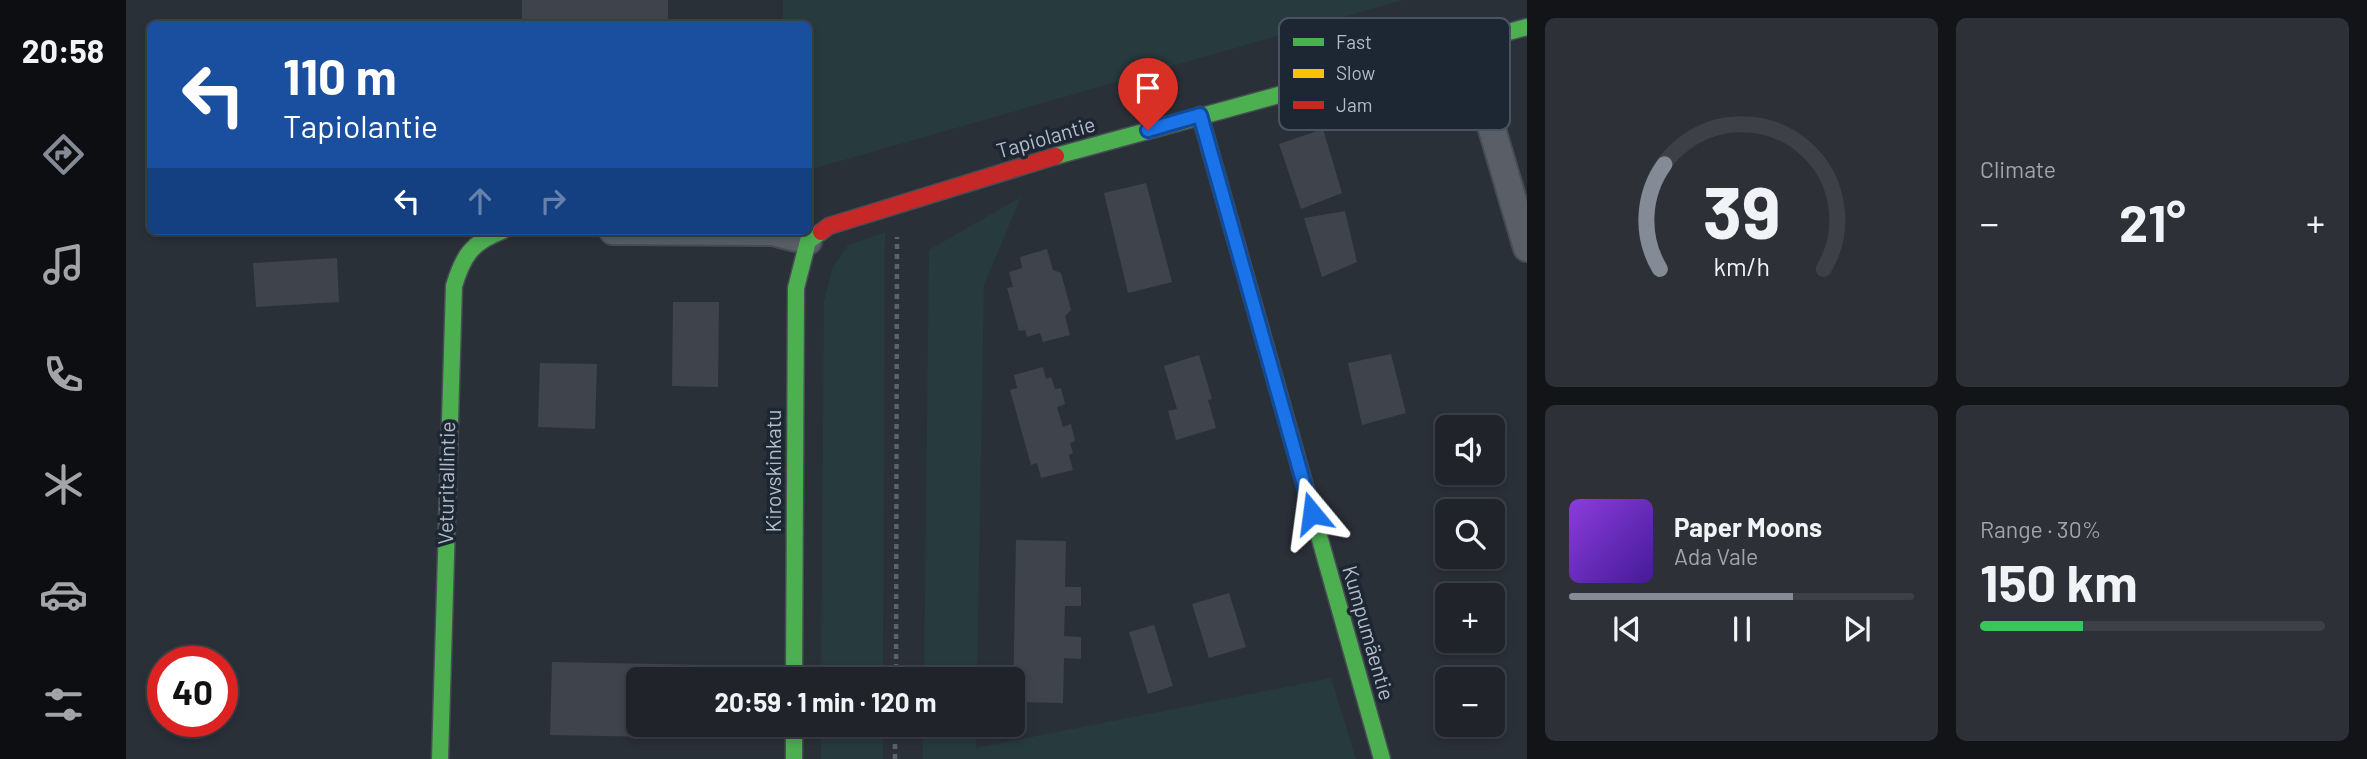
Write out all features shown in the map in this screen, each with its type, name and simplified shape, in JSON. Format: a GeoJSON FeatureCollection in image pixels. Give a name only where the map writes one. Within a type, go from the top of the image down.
{"type":"FeatureCollection","features":[{"type":"Feature","properties":{"kind":"street","name":"Tapiolantie"},"geometry":{"type":"LineString","coordinates":[[1510,32],[1527,27]]}},
{"type":"Feature","properties":{"kind":"street","name":"Tapiolantie"},"geometry":{"type":"LineString","coordinates":[[804,252],[829,226],[1019,167],[1279,94]]}},
{"type":"Feature","properties":{"kind":"street","name":"Kumpumäentie"},"geometry":{"type":"LineString","coordinates":[[1200,115],[1382,759]]}},
{"type":"Feature","properties":{"kind":"street"},"geometry":{"type":"LineString","coordinates":[[1492,130],[1527,248]]}},
{"type":"Feature","properties":{"kind":"street","name":"Veturitallintie"},"geometry":{"type":"LineString","coordinates":[[440,759],[454,286],[463,254],[490,235]]}},
{"type":"Feature","properties":{"kind":"street"},"geometry":{"type":"LineString","coordinates":[[777,235],[804,252]]}},
{"type":"Feature","properties":{"kind":"street","name":"Kirovskinkatu"},"geometry":{"type":"LineString","coordinates":[[794,667],[796,288],[804,252]]}},
{"type":"Feature","properties":{"kind":"street"},"geometry":{"type":"LineString","coordinates":[[794,737],[794,759]]}},
{"type":"Feature","properties":{"kind":"path"},"geometry":{"type":"LineString","coordinates":[[896,667],[897,205]]}},
{"type":"Feature","properties":{"kind":"path"},"geometry":{"type":"LineString","coordinates":[[895,737],[895,759]]}},
{"type":"Feature","properties":{"kind":"green space"},"geometry":{"type":"Polygon","coordinates":[[[783,0],[1403,0],[1340,18],[1279,18],[1279,35],[812,169],[812,21],[783,21],[783,0]]]}},
{"type":"Feature","properties":{"kind":"green space"},"geometry":{"type":"Polygon","coordinates":[[[1021,197],[984,285],[977,667],[924,667],[929,250],[1021,197]]]}},
{"type":"Feature","properties":{"kind":"green space"},"geometry":{"type":"Polygon","coordinates":[[[885,232],[883,667],[821,667],[824,300],[833,267],[848,245],[885,232]]]}},
{"type":"Feature","properties":{"kind":"green space"},"geometry":{"type":"Polygon","coordinates":[[[1331,678],[1356,759],[923,759],[923,737],[976,737],[976,748],[1331,678]]]}},
{"type":"Feature","properties":{"kind":"green space"},"geometry":{"type":"Polygon","coordinates":[[[821,737],[883,737],[883,759],[821,759],[821,737]]]}},
{"type":"Feature","properties":{"kind":"building"},"geometry":{"type":"Polygon","coordinates":[[[522,0],[668,0],[668,21],[522,21],[522,0]]]}},
{"type":"Feature","properties":{"kind":"building"},"geometry":{"type":"Polygon","coordinates":[[[1323,130],[1342,193],[1301,209],[1279,144],[1323,130]]]}},
{"type":"Feature","properties":{"kind":"building"},"geometry":{"type":"Polygon","coordinates":[[[1146,183],[1172,282],[1128,293],[1104,193],[1146,183]]]}},
{"type":"Feature","properties":{"kind":"building"},"geometry":{"type":"Polygon","coordinates":[[[1345,211],[1357,262],[1322,277],[1304,218],[1345,211]]]}},
{"type":"Feature","properties":{"kind":"building"},"geometry":{"type":"Polygon","coordinates":[[[1047,249],[1053,270],[1061,273],[1071,310],[1065,316],[1070,335],[1043,342],[1040,333],[1027,337],[1025,330],[1019,331],[1007,288],[1013,287],[1009,272],[1022,268],[1020,257],[1047,249]]]}},
{"type":"Feature","properties":{"kind":"building"},"geometry":{"type":"Polygon","coordinates":[[[337,258],[339,302],[256,307],[253,263],[337,258]]]}},
{"type":"Feature","properties":{"kind":"building"},"geometry":{"type":"Polygon","coordinates":[[[673,302],[719,302],[718,387],[672,386],[673,302]]]}},
{"type":"Feature","properties":{"kind":"building"},"geometry":{"type":"Polygon","coordinates":[[[1391,354],[1406,413],[1362,425],[1348,363],[1391,354]]]}},
{"type":"Feature","properties":{"kind":"building"},"geometry":{"type":"Polygon","coordinates":[[[1199,355],[1212,399],[1208,400],[1216,428],[1176,440],[1168,411],[1177,409],[1164,366],[1199,355]]]}},
{"type":"Feature","properties":{"kind":"building"},"geometry":{"type":"Polygon","coordinates":[[[540,363],[597,364],[595,429],[538,427],[540,363]]]}},
{"type":"Feature","properties":{"kind":"building"},"geometry":{"type":"Polygon","coordinates":[[[1043,367],[1046,379],[1051,377],[1055,389],[1061,388],[1065,404],[1057,407],[1063,427],[1071,424],[1075,441],[1070,443],[1073,453],[1069,455],[1073,470],[1041,478],[1037,463],[1031,465],[1010,390],[1017,388],[1014,375],[1043,367]]]}},
{"type":"Feature","properties":{"kind":"building"},"geometry":{"type":"Polygon","coordinates":[[[1016,540],[1066,541],[1065,587],[1081,587],[1081,606],[1065,606],[1064,636],[1081,637],[1081,659],[1064,658],[1063,703],[1025,702],[1025,667],[1014,667],[1016,540]]]}},
{"type":"Feature","properties":{"kind":"building"},"geometry":{"type":"Polygon","coordinates":[[[1229,593],[1246,647],[1209,658],[1192,604],[1229,593]]]}},
{"type":"Feature","properties":{"kind":"building"},"geometry":{"type":"Polygon","coordinates":[[[1154,625],[1173,686],[1148,694],[1129,632],[1154,625]]]}},
{"type":"Feature","properties":{"kind":"building"},"geometry":{"type":"Polygon","coordinates":[[[552,662],[711,665],[626,667],[626,736],[550,735],[552,662]]]}},
{"type":"Feature","properties":{"kind":"traffic: fast"},"geometry":{"type":"LineString","coordinates":[[1510,32],[1527,27]]}},
{"type":"Feature","properties":{"kind":"traffic: fast"},"geometry":{"type":"LineString","coordinates":[[1056,156],[1279,95]]}},
{"type":"Feature","properties":{"kind":"traffic: fast"},"geometry":{"type":"LineString","coordinates":[[794,667],[796,288],[808,241],[821,232]]}},
{"type":"Feature","properties":{"kind":"traffic: fast"},"geometry":{"type":"LineString","coordinates":[[440,759],[454,286],[470,251],[492,235]]}},
{"type":"Feature","properties":{"kind":"traffic: fast"},"geometry":{"type":"LineString","coordinates":[[1266,348],[1382,759]]}},
{"type":"Feature","properties":{"kind":"traffic: fast"},"geometry":{"type":"LineString","coordinates":[[794,737],[794,759]]}},
{"type":"Feature","properties":{"kind":"traffic: slow"},"geometry":{"type":"LineString","coordinates":[[1200,115],[1266,348]]}},
{"type":"Feature","properties":{"kind":"traffic: jam"},"geometry":{"type":"LineString","coordinates":[[821,232],[829,226],[1056,156]]}},
{"type":"Feature","properties":{"kind":"route"},"geometry":{"type":"LineString","coordinates":[[1148,130],[1200,115],[1312,513]]}}]}
